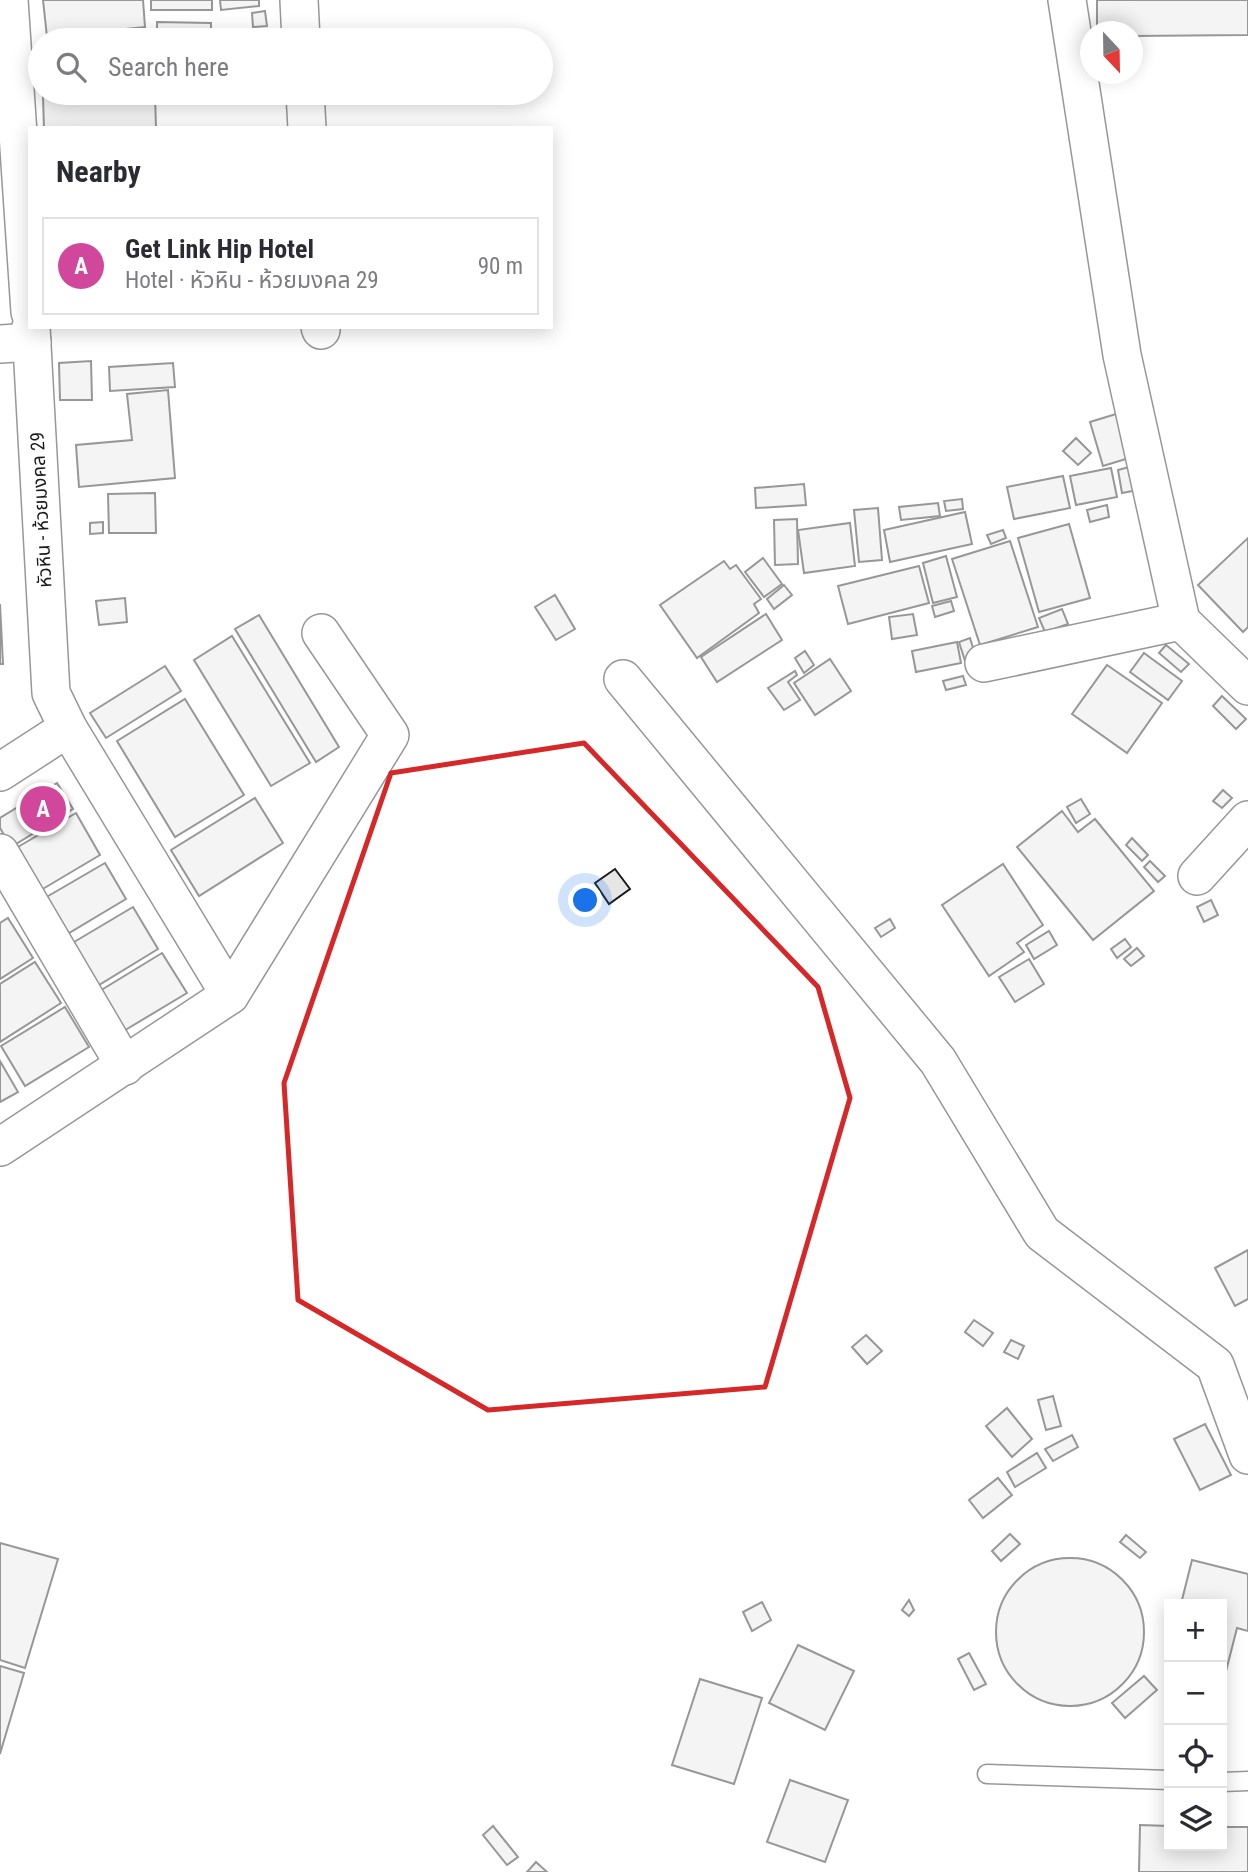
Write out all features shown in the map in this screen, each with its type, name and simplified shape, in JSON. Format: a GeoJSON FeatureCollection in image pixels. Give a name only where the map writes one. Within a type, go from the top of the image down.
{"type":"FeatureCollection","features":[{"type":"Feature","properties":{"kind":"street","name":"หัวหิน - ห้วยมงคล 29"},"geometry":{"type":"LineString","coordinates":[[9,0],[23,331],[51,693],[68,728]]}},
{"type":"Feature","properties":{"kind":"street"},"geometry":{"type":"LineString","coordinates":[[299,0],[300,28]]}},
{"type":"Feature","properties":{"kind":"street"},"geometry":{"type":"LineString","coordinates":[[1068,0],[1122,355],[1181,621],[1248,686]]}},
{"type":"Feature","properties":{"kind":"street"},"geometry":{"type":"LineString","coordinates":[[306,105],[307,126]]}},
{"type":"Feature","properties":{"kind":"street"},"geometry":{"type":"LineString","coordinates":[[984,663],[1181,621]]}},
{"type":"Feature","properties":{"kind":"street"},"geometry":{"type":"LineString","coordinates":[[0,1147],[230,995],[390,735],[321,633]]}},
{"type":"Feature","properties":{"kind":"street"},"geometry":{"type":"LineString","coordinates":[[622,679],[938,1061],[1042,1233],[1215,1365],[1248,1455]]}},
{"type":"Feature","properties":{"kind":"street"},"geometry":{"type":"LineString","coordinates":[[0,772],[68,728],[230,995]]}},
{"type":"Feature","properties":{"kind":"street"},"geometry":{"type":"LineString","coordinates":[[1197,876],[1248,820]]}},
{"type":"Feature","properties":{"kind":"street"},"geometry":{"type":"LineString","coordinates":[[0,853],[125,1066]]}},
{"type":"Feature","properties":{"kind":"lane"},"geometry":{"type":"LineString","coordinates":[[987,1774],[1164,1780]]}},
{"type":"Feature","properties":{"kind":"lane"},"geometry":{"type":"LineString","coordinates":[[1227,1782],[1248,1781]]}},
{"type":"Feature","properties":{"kind":"highlighted area"},"geometry":{"type":"Polygon","coordinates":[[[584,743],[818,987],[850,1098],[765,1387],[488,1410],[298,1300],[284,1083],[391,773],[584,743]]]}},
{"type":"Feature","properties":{"kind":"building"},"geometry":{"type":"Polygon","coordinates":[[[43,0],[143,0],[145,27],[46,28],[43,0]]]}},
{"type":"Feature","properties":{"kind":"building"},"geometry":{"type":"Polygon","coordinates":[[[151,0],[212,0],[212,10],[151,10],[151,0]]]}},
{"type":"Feature","properties":{"kind":"building"},"geometry":{"type":"Polygon","coordinates":[[[220,0],[259,0],[259,6],[221,10],[220,0]]]}},
{"type":"Feature","properties":{"kind":"building"},"geometry":{"type":"Polygon","coordinates":[[[1097,0],[1248,0],[1248,35],[1143,36],[1143,21],[1097,21],[1097,0]]]}},
{"type":"Feature","properties":{"kind":"building"},"geometry":{"type":"Polygon","coordinates":[[[265,11],[267,26],[253,27],[252,13],[265,11]]]}},
{"type":"Feature","properties":{"kind":"building"},"geometry":{"type":"Polygon","coordinates":[[[157,22],[211,23],[211,28],[157,28],[157,22]]]}},
{"type":"Feature","properties":{"kind":"building"},"geometry":{"type":"Polygon","coordinates":[[[43,105],[155,105],[156,126],[44,126],[43,105]]]}},
{"type":"Feature","properties":{"kind":"building"},"geometry":{"type":"Polygon","coordinates":[[[91,361],[92,400],[60,400],[59,363],[91,361]]]}},
{"type":"Feature","properties":{"kind":"building"},"geometry":{"type":"Polygon","coordinates":[[[173,363],[175,387],[110,391],[109,367],[173,363]]]}},
{"type":"Feature","properties":{"kind":"building"},"geometry":{"type":"Polygon","coordinates":[[[168,390],[175,478],[79,487],[76,445],[132,440],[127,394],[168,390]]]}},
{"type":"Feature","properties":{"kind":"building"},"geometry":{"type":"Polygon","coordinates":[[[1116,414],[1129,458],[1103,466],[1090,422],[1116,414]]]}},
{"type":"Feature","properties":{"kind":"building"},"geometry":{"type":"Polygon","coordinates":[[[1076,438],[1091,453],[1078,465],[1063,451],[1076,438]]]}},
{"type":"Feature","properties":{"kind":"building"},"geometry":{"type":"Polygon","coordinates":[[[1133,466],[1138,490],[1122,493],[1118,470],[1133,466]]]}},
{"type":"Feature","properties":{"kind":"building"},"geometry":{"type":"Polygon","coordinates":[[[1111,468],[1117,497],[1076,505],[1070,476],[1111,468]]]}},
{"type":"Feature","properties":{"kind":"building"},"geometry":{"type":"Polygon","coordinates":[[[1063,476],[1070,508],[1014,519],[1007,487],[1063,476]]]}},
{"type":"Feature","properties":{"kind":"building"},"geometry":{"type":"Polygon","coordinates":[[[804,484],[806,505],[756,508],[755,488],[804,484]]]}},
{"type":"Feature","properties":{"kind":"building"},"geometry":{"type":"Polygon","coordinates":[[[155,493],[156,533],[109,533],[108,494],[155,493]]]}},
{"type":"Feature","properties":{"kind":"building"},"geometry":{"type":"Polygon","coordinates":[[[962,499],[963,509],[946,511],[944,501],[962,499]]]}},
{"type":"Feature","properties":{"kind":"building"},"geometry":{"type":"Polygon","coordinates":[[[938,503],[940,516],[901,520],[899,507],[938,503]]]}},
{"type":"Feature","properties":{"kind":"building"},"geometry":{"type":"Polygon","coordinates":[[[1107,505],[1109,517],[1090,522],[1087,510],[1107,505]]]}},
{"type":"Feature","properties":{"kind":"building"},"geometry":{"type":"Polygon","coordinates":[[[878,508],[882,560],[859,562],[854,510],[878,508]]]}},
{"type":"Feature","properties":{"kind":"building"},"geometry":{"type":"Polygon","coordinates":[[[965,512],[972,544],[890,562],[884,530],[965,512]]]}},
{"type":"Feature","properties":{"kind":"building"},"geometry":{"type":"Polygon","coordinates":[[[797,519],[798,564],[775,565],[774,520],[797,519]]]}},
{"type":"Feature","properties":{"kind":"building"},"geometry":{"type":"Polygon","coordinates":[[[103,522],[103,533],[90,534],[90,523],[103,522]]]}},
{"type":"Feature","properties":{"kind":"building"},"geometry":{"type":"Polygon","coordinates":[[[850,523],[855,566],[804,573],[798,530],[850,523]]]}},
{"type":"Feature","properties":{"kind":"building"},"geometry":{"type":"Polygon","coordinates":[[[1069,524],[1090,598],[1039,612],[1018,538],[1069,524]]]}},
{"type":"Feature","properties":{"kind":"building"},"geometry":{"type":"Polygon","coordinates":[[[1003,530],[1006,538],[991,544],[987,535],[1003,530]]]}},
{"type":"Feature","properties":{"kind":"building"},"geometry":{"type":"Polygon","coordinates":[[[1248,538],[1248,627],[1243,632],[1198,585],[1248,538]]]}},
{"type":"Feature","properties":{"kind":"building"},"geometry":{"type":"Polygon","coordinates":[[[1010,541],[1038,627],[980,645],[952,559],[1010,541]]]}},
{"type":"Feature","properties":{"kind":"building"},"geometry":{"type":"Polygon","coordinates":[[[946,556],[957,597],[933,603],[923,563],[946,556]]]}},
{"type":"Feature","properties":{"kind":"building"},"geometry":{"type":"Polygon","coordinates":[[[763,558],[782,584],[764,597],[745,572],[763,558]]]}},
{"type":"Feature","properties":{"kind":"building"},"geometry":{"type":"Polygon","coordinates":[[[724,561],[730,569],[736,565],[761,599],[754,604],[759,613],[697,658],[660,605],[724,561]]]}},
{"type":"Feature","properties":{"kind":"building"},"geometry":{"type":"Polygon","coordinates":[[[919,566],[929,603],[848,624],[838,586],[919,566]]]}},
{"type":"Feature","properties":{"kind":"building"},"geometry":{"type":"Polygon","coordinates":[[[784,585],[792,595],[774,609],[767,599],[784,585]]]}},
{"type":"Feature","properties":{"kind":"building"},"geometry":{"type":"Polygon","coordinates":[[[555,595],[575,629],[556,640],[535,607],[555,595]]]}},
{"type":"Feature","properties":{"kind":"building"},"geometry":{"type":"Polygon","coordinates":[[[125,598],[127,622],[99,625],[96,601],[125,598]]]}},
{"type":"Feature","properties":{"kind":"building"},"geometry":{"type":"Polygon","coordinates":[[[951,601],[954,611],[935,617],[932,606],[951,601]]]}},
{"type":"Feature","properties":{"kind":"building"},"geometry":{"type":"Polygon","coordinates":[[[0,604],[3,664],[0,664],[0,604]]]}},
{"type":"Feature","properties":{"kind":"building"},"geometry":{"type":"Polygon","coordinates":[[[1062,609],[1068,624],[1045,632],[1039,618],[1062,609]]]}},
{"type":"Feature","properties":{"kind":"building"},"geometry":{"type":"Polygon","coordinates":[[[766,614],[782,640],[717,682],[701,657],[766,614]]]}},
{"type":"Feature","properties":{"kind":"building"},"geometry":{"type":"Polygon","coordinates":[[[913,614],[917,635],[892,639],[889,617],[913,614]]]}},
{"type":"Feature","properties":{"kind":"building"},"geometry":{"type":"Polygon","coordinates":[[[259,615],[339,747],[316,762],[235,629],[259,615]]]}},
{"type":"Feature","properties":{"kind":"building"},"geometry":{"type":"Polygon","coordinates":[[[232,636],[310,763],[271,786],[194,660],[232,636]]]}},
{"type":"Feature","properties":{"kind":"building"},"geometry":{"type":"Polygon","coordinates":[[[970,638],[977,661],[966,664],[959,642],[970,638]]]}},
{"type":"Feature","properties":{"kind":"building"},"geometry":{"type":"Polygon","coordinates":[[[957,642],[961,663],[916,672],[912,651],[957,642]]]}},
{"type":"Feature","properties":{"kind":"building"},"geometry":{"type":"Polygon","coordinates":[[[1166,645],[1189,664],[1181,672],[1159,653],[1166,645]]]}},
{"type":"Feature","properties":{"kind":"building"},"geometry":{"type":"Polygon","coordinates":[[[805,651],[814,665],[804,673],[795,658],[805,651]]]}},
{"type":"Feature","properties":{"kind":"building"},"geometry":{"type":"Polygon","coordinates":[[[1144,653],[1182,681],[1168,700],[1130,672],[1144,653]]]}},
{"type":"Feature","properties":{"kind":"building"},"geometry":{"type":"Polygon","coordinates":[[[830,659],[851,691],[815,715],[794,683],[830,659]]]}},
{"type":"Feature","properties":{"kind":"building"},"geometry":{"type":"Polygon","coordinates":[[[1107,665],[1162,703],[1127,753],[1072,714],[1107,665]]]}},
{"type":"Feature","properties":{"kind":"building"},"geometry":{"type":"Polygon","coordinates":[[[165,666],[181,691],[106,738],[90,713],[165,666]]]}},
{"type":"Feature","properties":{"kind":"building"},"geometry":{"type":"Polygon","coordinates":[[[795,671],[797,675],[788,682],[800,700],[784,710],[768,688],[795,671]]]}},
{"type":"Feature","properties":{"kind":"building"},"geometry":{"type":"Polygon","coordinates":[[[963,676],[966,685],[946,690],[943,681],[963,676]]]}},
{"type":"Feature","properties":{"kind":"building"},"geometry":{"type":"Polygon","coordinates":[[[1222,696],[1246,719],[1236,729],[1213,706],[1222,696]]]}},
{"type":"Feature","properties":{"kind":"building"},"geometry":{"type":"Polygon","coordinates":[[[185,699],[244,795],[175,837],[117,741],[185,699]]]}},
{"type":"Feature","properties":{"kind":"building"},"geometry":{"type":"Polygon","coordinates":[[[57,783],[73,809],[11,847],[0,828],[0,818],[57,783]]]}},
{"type":"Feature","properties":{"kind":"building"},"geometry":{"type":"Polygon","coordinates":[[[1223,790],[1232,798],[1222,808],[1213,801],[1223,790]]]}},
{"type":"Feature","properties":{"kind":"building"},"geometry":{"type":"Polygon","coordinates":[[[255,798],[283,843],[199,896],[171,850],[255,798]]]}},
{"type":"Feature","properties":{"kind":"building"},"geometry":{"type":"Polygon","coordinates":[[[1081,799],[1090,814],[1076,823],[1067,807],[1081,799]]]}},
{"type":"Feature","properties":{"kind":"building"},"geometry":{"type":"Polygon","coordinates":[[[1062,811],[1078,832],[1095,819],[1154,891],[1093,940],[1017,847],[1062,811]]]}},
{"type":"Feature","properties":{"kind":"building"},"geometry":{"type":"Polygon","coordinates":[[[76,813],[100,855],[36,893],[11,851],[76,813]]]}},
{"type":"Feature","properties":{"kind":"building"},"geometry":{"type":"Polygon","coordinates":[[[1132,838],[1148,855],[1142,861],[1126,845],[1132,838]]]}},
{"type":"Feature","properties":{"kind":"building"},"geometry":{"type":"Polygon","coordinates":[[[1150,861],[1165,876],[1158,882],[1144,867],[1150,861]]]}},
{"type":"Feature","properties":{"kind":"building"},"geometry":{"type":"Polygon","coordinates":[[[105,863],[126,899],[64,936],[43,899],[105,863]]]}},
{"type":"Feature","properties":{"kind":"building"},"geometry":{"type":"Polygon","coordinates":[[[1003,864],[1043,925],[1017,943],[1024,952],[989,976],[942,905],[1003,864]]]}},
{"type":"Feature","properties":{"kind":"building"},"geometry":{"type":"Polygon","coordinates":[[[615,869],[630,889],[609,904],[595,883],[615,869]]]}},
{"type":"Feature","properties":{"kind":"building"},"geometry":{"type":"Polygon","coordinates":[[[1211,900],[1218,915],[1204,922],[1197,907],[1211,900]]]}},
{"type":"Feature","properties":{"kind":"building"},"geometry":{"type":"Polygon","coordinates":[[[133,907],[158,949],[94,988],[69,945],[133,907]]]}},
{"type":"Feature","properties":{"kind":"building"},"geometry":{"type":"Polygon","coordinates":[[[8,918],[33,958],[0,979],[0,923],[8,918]]]}},
{"type":"Feature","properties":{"kind":"building"},"geometry":{"type":"Polygon","coordinates":[[[890,919],[895,928],[881,937],[875,928],[890,919]]]}},
{"type":"Feature","properties":{"kind":"building"},"geometry":{"type":"Polygon","coordinates":[[[1049,931],[1057,945],[1034,959],[1026,945],[1049,931]]]}},
{"type":"Feature","properties":{"kind":"building"},"geometry":{"type":"Polygon","coordinates":[[[1125,939],[1131,947],[1117,958],[1111,949],[1125,939]]]}},
{"type":"Feature","properties":{"kind":"building"},"geometry":{"type":"Polygon","coordinates":[[[1137,948],[1144,956],[1131,966],[1124,959],[1137,948]]]}},
{"type":"Feature","properties":{"kind":"building"},"geometry":{"type":"Polygon","coordinates":[[[162,953],[187,993],[122,1032],[98,992],[162,953]]]}},
{"type":"Feature","properties":{"kind":"building"},"geometry":{"type":"Polygon","coordinates":[[[1029,959],[1044,984],[1015,1002],[999,977],[1029,959]]]}},
{"type":"Feature","properties":{"kind":"building"},"geometry":{"type":"Polygon","coordinates":[[[35,962],[61,1003],[0,1042],[0,984],[35,962]]]}},
{"type":"Feature","properties":{"kind":"building"},"geometry":{"type":"Polygon","coordinates":[[[65,1007],[89,1047],[25,1086],[1,1046],[65,1007]]]}},
{"type":"Feature","properties":{"kind":"building"},"geometry":{"type":"Polygon","coordinates":[[[0,1061],[18,1092],[0,1102],[0,1061]]]}},
{"type":"Feature","properties":{"kind":"building"},"geometry":{"type":"Polygon","coordinates":[[[1248,1250],[1248,1299],[1235,1306],[1215,1268],[1248,1250]]]}},
{"type":"Feature","properties":{"kind":"building"},"geometry":{"type":"Polygon","coordinates":[[[974,1320],[993,1333],[983,1346],[965,1332],[974,1320]]]}},
{"type":"Feature","properties":{"kind":"building"},"geometry":{"type":"Polygon","coordinates":[[[866,1335],[882,1351],[867,1364],[852,1347],[866,1335]]]}},
{"type":"Feature","properties":{"kind":"building"},"geometry":{"type":"Polygon","coordinates":[[[1011,1340],[1024,1346],[1018,1359],[1004,1352],[1011,1340]]]}},
{"type":"Feature","properties":{"kind":"building"},"geometry":{"type":"Polygon","coordinates":[[[1053,1396],[1061,1426],[1046,1430],[1038,1400],[1053,1396]]]}},
{"type":"Feature","properties":{"kind":"building"},"geometry":{"type":"Polygon","coordinates":[[[1007,1408],[1032,1439],[1012,1457],[986,1426],[1007,1408]]]}},
{"type":"Feature","properties":{"kind":"building"},"geometry":{"type":"Polygon","coordinates":[[[1205,1424],[1231,1475],[1200,1490],[1174,1439],[1205,1424]]]}},
{"type":"Feature","properties":{"kind":"building"},"geometry":{"type":"Polygon","coordinates":[[[1072,1435],[1078,1447],[1053,1461],[1045,1449],[1072,1435]]]}},
{"type":"Feature","properties":{"kind":"building"},"geometry":{"type":"Polygon","coordinates":[[[1037,1453],[1046,1468],[1015,1487],[1007,1472],[1037,1453]]]}},
{"type":"Feature","properties":{"kind":"building"},"geometry":{"type":"Polygon","coordinates":[[[998,1478],[1012,1495],[983,1518],[969,1500],[998,1478]]]}},
{"type":"Feature","properties":{"kind":"building"},"geometry":{"type":"Polygon","coordinates":[[[1010,1534],[1020,1544],[1001,1561],[992,1551],[1010,1534]]]}},
{"type":"Feature","properties":{"kind":"building"},"geometry":{"type":"Polygon","coordinates":[[[1126,1535],[1146,1552],[1140,1558],[1120,1542],[1126,1535]]]}},
{"type":"Feature","properties":{"kind":"building"},"geometry":{"type":"Polygon","coordinates":[[[0,1543],[58,1559],[25,1668],[0,1660],[0,1543]]]}},
{"type":"Feature","properties":{"kind":"building"},"geometry":{"type":"Polygon","coordinates":[[[1070,1558],[1098,1563],[1123,1579],[1139,1604],[1144,1632],[1139,1660],[1123,1685],[1098,1701],[1070,1706],[1042,1701],[1017,1685],[1001,1660],[996,1632],[1001,1604],[1017,1579],[1042,1563],[1070,1558]]]}},
{"type":"Feature","properties":{"kind":"building"},"geometry":{"type":"Polygon","coordinates":[[[1192,1560],[1248,1574],[1248,1631],[1237,1628],[1227,1667],[1227,1599],[1182,1599],[1192,1560]]]}},
{"type":"Feature","properties":{"kind":"building"},"geometry":{"type":"Polygon","coordinates":[[[909,1600],[914,1610],[909,1616],[902,1610],[909,1600]]]}},
{"type":"Feature","properties":{"kind":"building"},"geometry":{"type":"Polygon","coordinates":[[[762,1602],[771,1620],[752,1631],[743,1612],[762,1602]]]}},
{"type":"Feature","properties":{"kind":"building"},"geometry":{"type":"Polygon","coordinates":[[[798,1645],[854,1671],[825,1730],[769,1703],[798,1645]]]}},
{"type":"Feature","properties":{"kind":"building"},"geometry":{"type":"Polygon","coordinates":[[[969,1653],[986,1684],[974,1690],[958,1659],[969,1653]]]}},
{"type":"Feature","properties":{"kind":"building"},"geometry":{"type":"Polygon","coordinates":[[[0,1666],[24,1673],[0,1754],[0,1666]]]}},
{"type":"Feature","properties":{"kind":"building"},"geometry":{"type":"Polygon","coordinates":[[[1144,1676],[1157,1690],[1125,1718],[1112,1703],[1144,1676]]]}},
{"type":"Feature","properties":{"kind":"building"},"geometry":{"type":"Polygon","coordinates":[[[700,1679],[762,1698],[734,1784],[672,1765],[700,1679]]]}},
{"type":"Feature","properties":{"kind":"building"},"geometry":{"type":"Polygon","coordinates":[[[790,1780],[848,1800],[825,1862],[767,1842],[790,1780]]]}},
{"type":"Feature","properties":{"kind":"building"},"geometry":{"type":"Polygon","coordinates":[[[1140,1825],[1164,1826],[1164,1851],[1227,1851],[1227,1827],[1248,1827],[1248,1872],[1139,1872],[1140,1825]]]}},
{"type":"Feature","properties":{"kind":"building"},"geometry":{"type":"Polygon","coordinates":[[[493,1826],[518,1857],[507,1865],[483,1835],[493,1826]]]}},
{"type":"Feature","properties":{"kind":"building"},"geometry":{"type":"Polygon","coordinates":[[[536,1862],[547,1872],[527,1872],[536,1862]]]}},
{"type":"Feature","properties":{"kind":"place","name":"Get Link Hip Hotel"},"geometry":{"type":"Point","coordinates":[43,809]}}]}
